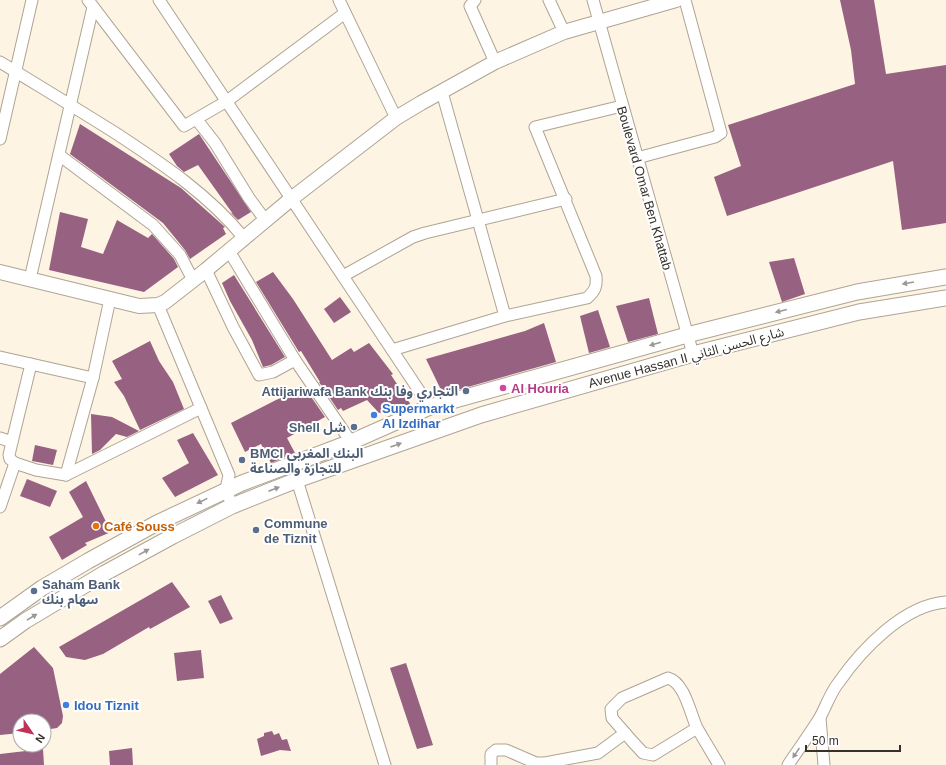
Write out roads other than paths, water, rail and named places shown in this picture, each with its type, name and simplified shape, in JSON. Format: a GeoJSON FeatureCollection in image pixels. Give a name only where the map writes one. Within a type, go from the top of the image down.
{"type":"FeatureCollection","features":[{"type":"Feature","properties":{"kind":"main road","name":"Avenue Hassan II شارع الحسن الثاني"},"geometry":{"type":"LineString","coordinates":[[0,618],[42,588],[88,561],[232,482],[351,442],[430,407],[686,335],[857,292],[946,277]]}},
{"type":"Feature","properties":{"kind":"main road"},"geometry":{"type":"LineString","coordinates":[[857,292],[859,312]]}},
{"type":"Feature","properties":{"kind":"main road","name":"Avenue Hassan II شارع الحسن الثاني"},"geometry":{"type":"LineString","coordinates":[[0,640],[24,621],[105,573],[232,506],[297,480],[481,415],[693,354],[859,312],[946,298]]}},
{"type":"Feature","properties":{"kind":"main road"},"geometry":{"type":"LineString","coordinates":[[802,306],[807,325]]}},
{"type":"Feature","properties":{"kind":"main road"},"geometry":{"type":"LineString","coordinates":[[476,394],[481,415]]}},
{"type":"Feature","properties":{"kind":"street"},"geometry":{"type":"LineString","coordinates":[[0,136],[32,0]]}},
{"type":"Feature","properties":{"kind":"street"},"geometry":{"type":"LineString","coordinates":[[159,0],[430,407]]}},
{"type":"Feature","properties":{"kind":"street"},"geometry":{"type":"LineString","coordinates":[[339,0],[396,118]]}},
{"type":"Feature","properties":{"kind":"street"},"geometry":{"type":"LineString","coordinates":[[476,0],[470,6],[495,62]]}},
{"type":"Feature","properties":{"kind":"street"},"geometry":{"type":"LineString","coordinates":[[550,0],[564,32]]}},
{"type":"Feature","properties":{"kind":"street","name":"Boulevard Omar Ben Khattab"},"geometry":{"type":"LineString","coordinates":[[593,0],[686,335],[693,354]]}},
{"type":"Feature","properties":{"kind":"street"},"geometry":{"type":"LineString","coordinates":[[0,272],[139,306],[158,305],[206,270],[292,199],[396,118],[495,62],[564,32],[676,0]]}},
{"type":"Feature","properties":{"kind":"street"},"geometry":{"type":"LineString","coordinates":[[637,158],[716,137],[721,133],[685,0]]}},
{"type":"Feature","properties":{"kind":"street"},"geometry":{"type":"LineString","coordinates":[[91,4],[180,124],[186,126],[227,102],[346,13]]}},
{"type":"Feature","properties":{"kind":"street"},"geometry":{"type":"LineString","coordinates":[[30,279],[72,105],[91,4]]}},
{"type":"Feature","properties":{"kind":"street"},"geometry":{"type":"LineString","coordinates":[[0,62],[72,105],[143,151],[201,193],[226,216],[244,238]]}},
{"type":"Feature","properties":{"kind":"street"},"geometry":{"type":"LineString","coordinates":[[442,92],[505,316]]}},
{"type":"Feature","properties":{"kind":"street"},"geometry":{"type":"LineString","coordinates":[[392,350],[505,316],[587,298],[594,291],[597,284],[596,276],[566,199],[535,127],[622,106]]}},
{"type":"Feature","properties":{"kind":"street"},"geometry":{"type":"LineString","coordinates":[[197,120],[209,134],[249,198],[266,220]]}},
{"type":"Feature","properties":{"kind":"street"},"geometry":{"type":"LineString","coordinates":[[59,155],[153,225],[180,255],[193,280]]}},
{"type":"Feature","properties":{"kind":"street"},"geometry":{"type":"LineString","coordinates":[[343,276],[413,237],[437,229],[566,199]]}},
{"type":"Feature","properties":{"kind":"street"},"geometry":{"type":"LineString","coordinates":[[229,251],[295,360],[362,458]]}},
{"type":"Feature","properties":{"kind":"street"},"geometry":{"type":"LineString","coordinates":[[206,270],[233,327],[259,375],[273,372],[295,360]]}},
{"type":"Feature","properties":{"kind":"street"},"geometry":{"type":"LineString","coordinates":[[66,475],[93,378],[110,299]]}},
{"type":"Feature","properties":{"kind":"street"},"geometry":{"type":"LineString","coordinates":[[158,305],[232,482],[248,500]]}},
{"type":"Feature","properties":{"kind":"street"},"geometry":{"type":"LineString","coordinates":[[0,358],[93,378]]}},
{"type":"Feature","properties":{"kind":"street"},"geometry":{"type":"LineString","coordinates":[[31,364],[9,455],[10,459],[15,463],[36,470],[66,475],[201,408]]}},
{"type":"Feature","properties":{"kind":"street"},"geometry":{"type":"LineString","coordinates":[[0,438],[12,442]]}},
{"type":"Feature","properties":{"kind":"street"},"geometry":{"type":"LineString","coordinates":[[0,506],[15,463]]}},
{"type":"Feature","properties":{"kind":"street"},"geometry":{"type":"LineString","coordinates":[[297,480],[386,765]]}},
{"type":"Feature","properties":{"kind":"street"},"geometry":{"type":"LineString","coordinates":[[232,482],[232,506]]}},
{"type":"Feature","properties":{"kind":"street"},"geometry":{"type":"LineString","coordinates":[[788,765],[820,718],[838,682],[876,638],[914,610],[931,604],[946,602]]}},
{"type":"Feature","properties":{"kind":"street"},"geometry":{"type":"LineString","coordinates":[[697,728],[650,756],[643,753],[611,715],[613,706],[622,698],[665,678],[672,679],[680,686],[697,728],[719,765]]}},
{"type":"Feature","properties":{"kind":"street"},"geometry":{"type":"LineString","coordinates":[[820,718],[824,765]]}},
{"type":"Feature","properties":{"kind":"street"},"geometry":{"type":"LineString","coordinates":[[491,765],[491,754],[496,750],[506,750],[536,763],[545,763],[598,753],[625,733]]}},
{"type":"Feature","properties":{"kind":"place","name":"Al Houria"},"geometry":{"type":"Point","coordinates":[503,388]}},
{"type":"Feature","properties":{"kind":"place","name":"Attijariwafa Bank التجاري وفا بنك"},"geometry":{"type":"Point","coordinates":[466,391]}},
{"type":"Feature","properties":{"kind":"place","name":"Supermarkt Al Izdihar"},"geometry":{"type":"Point","coordinates":[374,415]}},
{"type":"Feature","properties":{"kind":"place","name":"Shell شل"},"geometry":{"type":"Point","coordinates":[354,427]}},
{"type":"Feature","properties":{"kind":"place","name":"BMCI البنك المغربي للتجارة والصناعة"},"geometry":{"type":"Point","coordinates":[242,460]}},
{"type":"Feature","properties":{"kind":"place","name":"Café Souss"},"geometry":{"type":"Point","coordinates":[96,526]}},
{"type":"Feature","properties":{"kind":"place","name":"Commune de Tiznit"},"geometry":{"type":"Point","coordinates":[256,530]}},
{"type":"Feature","properties":{"kind":"place","name":"Saham Bank سهام بنك"},"geometry":{"type":"Point","coordinates":[34,591]}},
{"type":"Feature","properties":{"kind":"place","name":"Idou Tiznit"},"geometry":{"type":"Point","coordinates":[66,705]}}]}
